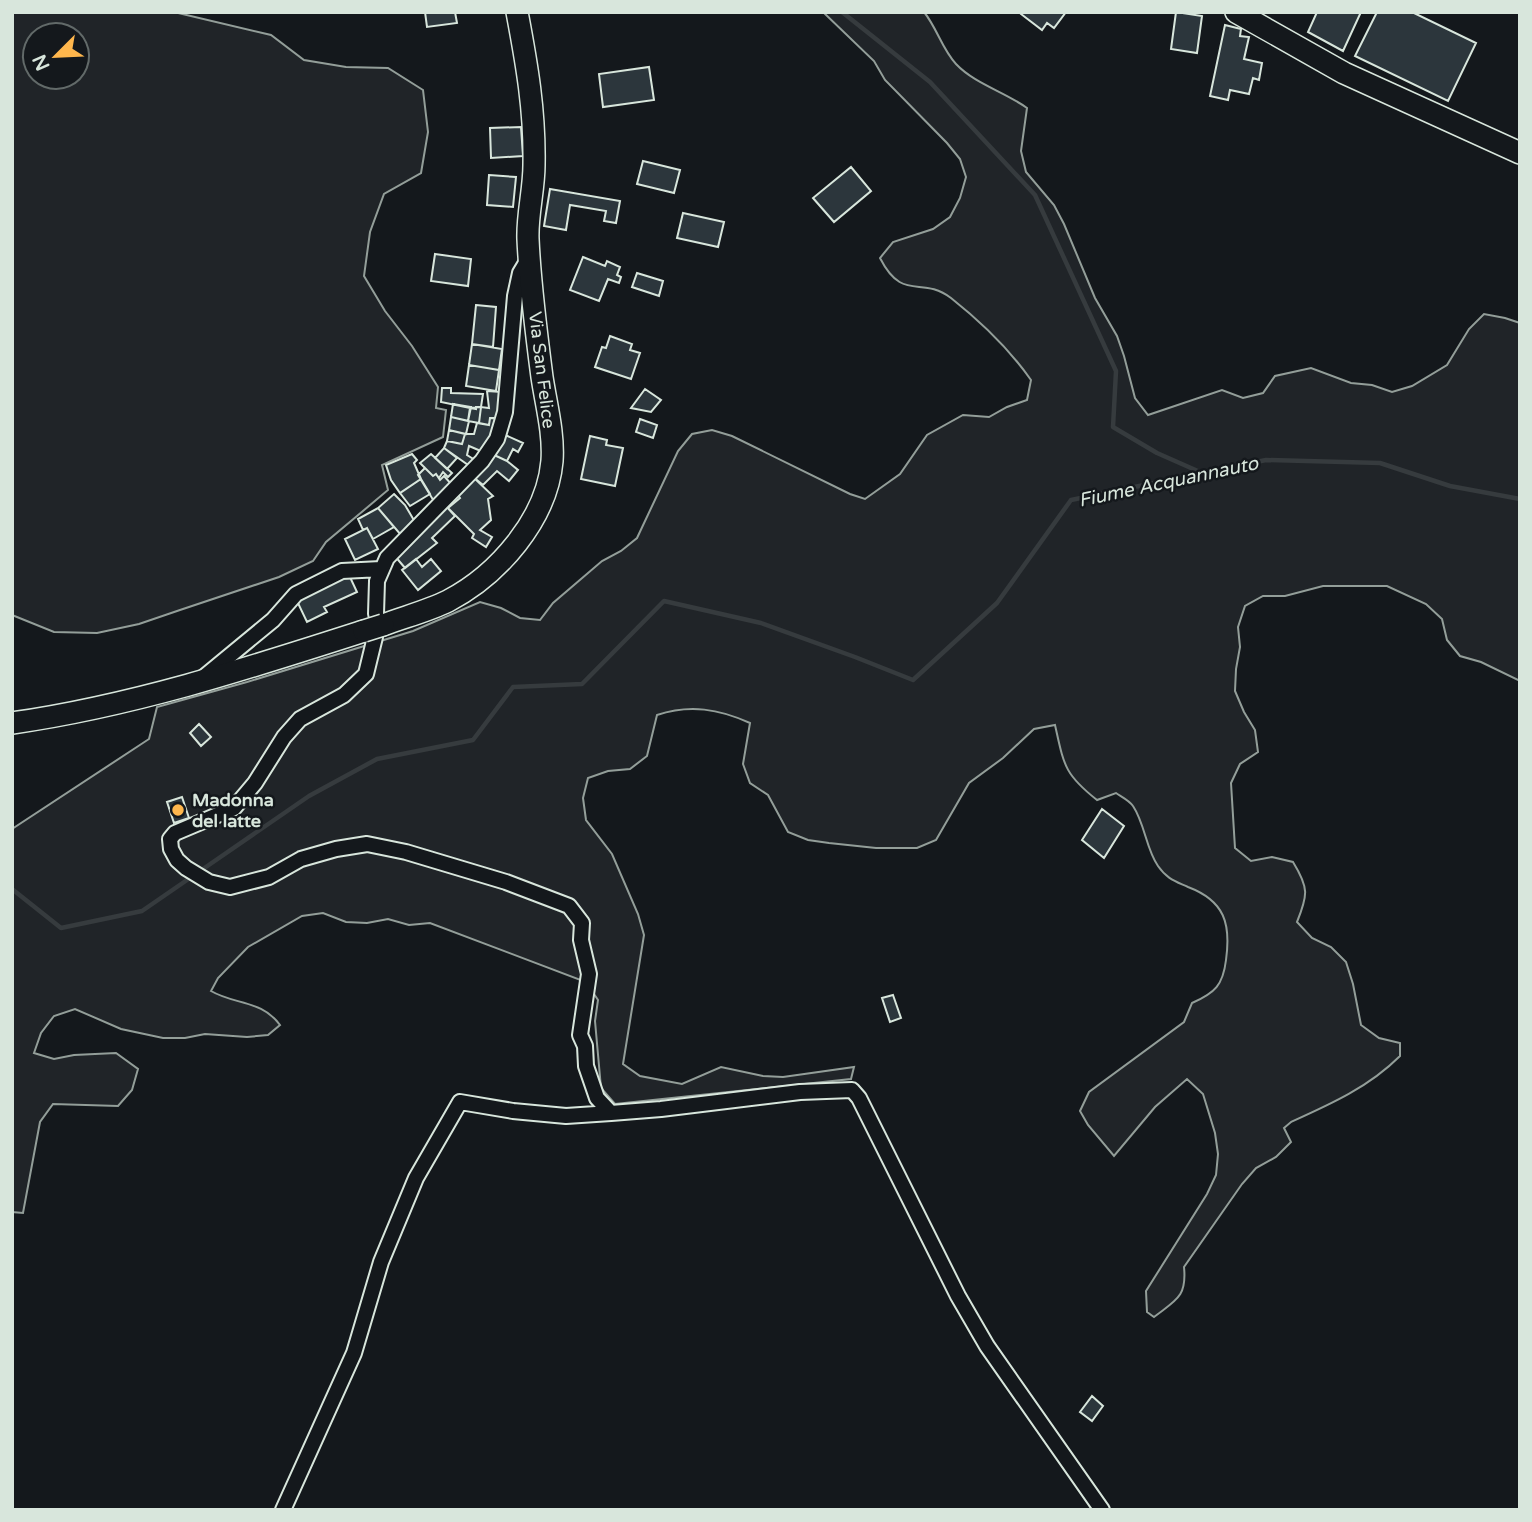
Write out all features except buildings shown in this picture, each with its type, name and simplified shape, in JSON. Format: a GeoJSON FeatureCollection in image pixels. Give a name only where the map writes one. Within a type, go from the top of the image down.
{"type":"FeatureCollection","features":[{"type":"Feature","properties":{"kind":"street","name":"Via San Felice"},"geometry":{"type":"LineString","coordinates":[[12,723],[72,713],[198,681],[375,627],[446,601],[471,587],[506,556],[535,515],[546,488],[552,461],[527,237],[534,167],[533,99],[517,12]]}},
{"type":"Feature","properties":{"kind":"street"},"geometry":{"type":"LineString","coordinates":[[1236,12],[1344,73],[1520,153]]}},
{"type":"Feature","properties":{"kind":"street"},"geometry":{"type":"LineString","coordinates":[[529,257],[520,273],[515,296],[505,412],[497,439],[482,461],[387,558],[377,581],[375,627],[366,674],[344,695],[300,719],[284,737],[255,783],[234,808],[175,833],[170,839],[171,849],[177,860],[186,868],[209,882],[230,887],[269,877],[301,859],[335,849],[367,844],[406,852],[506,882],[569,906],[583,923],[581,940],[589,974],[580,1035],[585,1046],[586,1066],[597,1098],[611,1113]]}},
{"type":"Feature","properties":{"kind":"street"},"geometry":{"type":"LineString","coordinates":[[198,681],[273,620],[296,594],[342,571],[381,569]]}},
{"type":"Feature","properties":{"kind":"street"},"geometry":{"type":"LineString","coordinates":[[283,1510],[354,1353],[381,1262],[416,1178],[460,1102],[566,1116],[661,1110],[800,1092],[852,1090],[859,1098],[958,1296],[987,1346],[1102,1510]]}},
{"type":"Feature","properties":{"kind":"shaded area"},"geometry":{"type":"Polygon","coordinates":[[[12,12],[174,12],[271,35],[304,60],[346,67],[388,68],[423,90],[428,132],[421,173],[384,194],[370,232],[364,276],[438,387],[436,408],[446,410],[443,437],[382,465],[388,490],[326,542],[313,561],[279,577],[139,624],[97,633],[54,632],[12,615],[12,12]]]}},
{"type":"Feature","properties":{"kind":"shaded area"},"geometry":{"type":"Polygon","coordinates":[[[823,12],[924,12],[956,64],[972,77],[1027,108],[1021,151],[1026,172],[1054,205],[1064,224],[1095,298],[1117,336],[1135,398],[1148,415],[1222,390],[1243,398],[1263,393],[1275,376],[1311,368],[1351,383],[1372,385],[1392,392],[1412,386],[1447,365],[1469,329],[1484,314],[1520,323],[1520,681],[1481,662],[1460,656],[1447,640],[1442,619],[1426,604],[1387,586],[1323,586],[1285,596],[1263,596],[1245,606],[1238,627],[1240,647],[1235,691],[1255,730],[1258,752],[1240,764],[1231,783],[1235,848],[1251,861],[1272,857],[1293,862],[1305,892],[1297,922],[1312,938],[1331,947],[1346,962],[1361,1025],[1379,1038],[1400,1043],[1400,1056],[1362,1086],[1284,1128],[1291,1142],[1276,1157],[1256,1168],[1242,1184],[1184,1267],[1182,1292],[1154,1317],[1147,1312],[1146,1291],[1207,1194],[1216,1175],[1218,1154],[1215,1133],[1203,1094],[1187,1079],[1155,1107],[1114,1156],[1080,1111],[1089,1092],[1184,1022],[1192,1003],[1207,996],[1220,982],[1226,960],[1227,935],[1223,915],[1218,907],[1210,899],[1171,879],[1161,870],[1130,802],[1116,793],[1097,800],[1078,783],[1067,768],[1055,725],[1034,729],[1003,758],[969,783],[936,840],[917,848],[876,848],[808,840],[788,832],[768,795],[750,783],[743,764],[750,723],[716,711],[681,710],[657,715],[647,756],[630,769],[608,771],[588,778],[583,798],[586,820],[612,854],[638,914],[644,935],[623,1064],[640,1076],[682,1084],[721,1067],[763,1076],[783,1077],[854,1067],[851,1079],[615,1104],[601,1088],[595,1021],[598,1000],[586,982],[430,923],[409,925],[388,919],[367,923],[346,922],[323,913],[302,916],[248,947],[218,978],[211,991],[257,1007],[273,1017],[280,1025],[268,1035],[247,1037],[205,1034],[163,1038],[121,1029],[75,1009],[54,1016],[41,1033],[34,1053],[54,1059],[116,1053],[138,1069],[132,1090],[118,1106],[53,1104],[40,1122],[23,1213],[12,1212],[12,829],[149,739],[157,707],[413,631],[480,602],[501,608],[520,618],[540,620],[553,603],[602,561],[637,538],[678,451],[692,434],[712,430],[732,436],[865,499],[900,474],[927,435],[963,415],[989,417],[1027,400],[1031,380],[984,326],[940,292],[897,280],[888,272],[880,258],[893,242],[933,229],[950,217],[960,198],[966,177],[960,159],[947,143],[885,80],[874,61],[823,12]]]}},
{"type":"Feature","properties":{"kind":"waterway"},"geometry":{"type":"LineString","coordinates":[[842,12],[930,82],[1035,195],[1116,371],[1113,427],[1157,453],[1200,472]]}},
{"type":"Feature","properties":{"kind":"waterway","name":"Fiume Acquannauto"},"geometry":{"type":"LineString","coordinates":[[203,869],[309,796],[377,759],[473,740],[513,687],[582,684],[664,601],[761,623],[913,680],[997,603],[1071,500],[1266,460],[1380,463],[1450,486],[1520,499]]}},
{"type":"Feature","properties":{"kind":"waterway","name":"Fiume Acquannauto"},"geometry":{"type":"LineString","coordinates":[[12,889],[61,928],[142,911],[187,880]]}},
{"type":"Feature","properties":{"kind":"place","name":"Madonna del latte"},"geometry":{"type":"Point","coordinates":[178,810]}}]}
